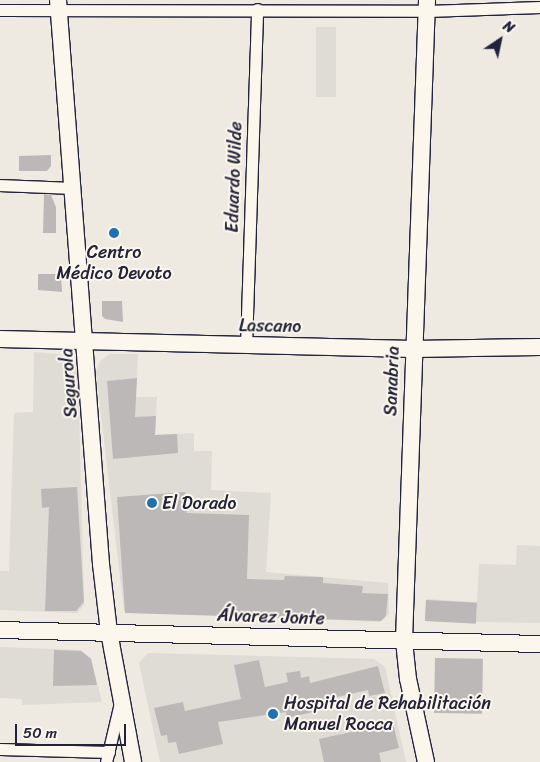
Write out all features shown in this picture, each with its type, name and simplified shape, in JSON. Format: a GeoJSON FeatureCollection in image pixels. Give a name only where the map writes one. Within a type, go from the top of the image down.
{"type":"FeatureCollection","features":[{"type":"Feature","properties":{"kind":"street"},"geometry":{"type":"LineString","coordinates":[[0,10],[58,5],[257,10],[427,5],[540,7]]}},
{"type":"Feature","properties":{"kind":"street","name":"Segurola"},"geometry":{"type":"LineString","coordinates":[[58,5],[86,340],[101,564],[109,632],[133,762]]}},
{"type":"Feature","properties":{"kind":"street","name":"Sanabria"},"geometry":{"type":"LineString","coordinates":[[426,762],[408,679],[404,640],[413,349],[427,5]]}},
{"type":"Feature","properties":{"kind":"street","name":"Eduardo Wilde"},"geometry":{"type":"LineString","coordinates":[[246,346],[257,10]]}},
{"type":"Feature","properties":{"kind":"street"},"geometry":{"type":"LineString","coordinates":[[0,185],[74,188]]}},
{"type":"Feature","properties":{"kind":"street","name":"Lascano"},"geometry":{"type":"LineString","coordinates":[[0,339],[413,349],[540,347]]}},
{"type":"Feature","properties":{"kind":"street","name":"Álvarez Jonte"},"geometry":{"type":"LineString","coordinates":[[0,630],[540,644]]}},
{"type":"Feature","properties":{"kind":"street"},"geometry":{"type":"LineString","coordinates":[[0,749],[107,757],[121,697]]}},
{"type":"Feature","properties":{"kind":"shaded area"},"geometry":{"type":"Polygon","coordinates":[[[316,27],[336,27],[336,97],[316,97],[316,27]]]}},
{"type":"Feature","properties":{"kind":"shaded area"},"geometry":{"type":"Polygon","coordinates":[[[34,352],[68,355],[78,368],[84,605],[77,613],[0,610],[0,571],[9,571],[14,413],[33,412],[34,352]]]}},
{"type":"Feature","properties":{"kind":"shaded area"},"geometry":{"type":"Polygon","coordinates":[[[110,354],[138,354],[136,397],[157,397],[155,435],[194,433],[194,451],[212,451],[211,490],[271,493],[266,572],[388,583],[389,614],[380,622],[124,611],[96,372],[100,361],[110,354]]]}},
{"type":"Feature","properties":{"kind":"shaded area"},"geometry":{"type":"Polygon","coordinates":[[[517,545],[540,546],[540,623],[425,621],[426,599],[477,602],[479,564],[516,565],[517,545]]]}},
{"type":"Feature","properties":{"kind":"shaded area"},"geometry":{"type":"Polygon","coordinates":[[[0,647],[81,650],[91,658],[102,702],[22,705],[22,699],[0,698],[0,647]]]}},
{"type":"Feature","properties":{"kind":"shaded area","name":"Hospital de Rehabilitación Manuel Rocca"},"geometry":{"type":"Polygon","coordinates":[[[148,653],[374,659],[385,667],[406,762],[160,762],[139,663],[148,653]]]}},
{"type":"Feature","properties":{"kind":"building"},"geometry":{"type":"Polygon","coordinates":[[[51,155],[51,166],[47,171],[19,171],[19,156],[51,155]]]}},
{"type":"Feature","properties":{"kind":"building"},"geometry":{"type":"Polygon","coordinates":[[[44,194],[51,195],[56,207],[56,233],[43,233],[44,194]]]}},
{"type":"Feature","properties":{"kind":"building"},"geometry":{"type":"Polygon","coordinates":[[[38,274],[61,274],[62,292],[38,290],[38,274]]]}},
{"type":"Feature","properties":{"kind":"building"},"geometry":{"type":"Polygon","coordinates":[[[102,301],[122,301],[123,322],[105,319],[102,316],[102,301]]]}},
{"type":"Feature","properties":{"kind":"building"},"geometry":{"type":"Polygon","coordinates":[[[137,378],[135,417],[156,416],[155,435],[177,434],[178,453],[113,459],[107,381],[137,378]]]}},
{"type":"Feature","properties":{"kind":"building"},"geometry":{"type":"Polygon","coordinates":[[[77,487],[84,602],[76,611],[45,611],[49,507],[42,508],[41,489],[77,487]]]}},
{"type":"Feature","properties":{"kind":"building"},"geometry":{"type":"Polygon","coordinates":[[[185,492],[187,513],[249,515],[247,579],[284,580],[285,576],[323,577],[323,583],[363,586],[362,593],[388,594],[386,616],[381,621],[125,613],[117,497],[185,492]]]}},
{"type":"Feature","properties":{"kind":"building"},"geometry":{"type":"Polygon","coordinates":[[[426,600],[477,603],[476,624],[425,621],[426,600]]]}},
{"type":"Feature","properties":{"kind":"building"},"geometry":{"type":"Polygon","coordinates":[[[54,650],[81,651],[91,659],[97,685],[53,686],[54,650]]]}},
{"type":"Feature","properties":{"kind":"building"},"geometry":{"type":"Polygon","coordinates":[[[435,658],[483,659],[482,714],[434,713],[435,658]]]}},
{"type":"Feature","properties":{"kind":"building"},"geometry":{"type":"Polygon","coordinates":[[[259,660],[265,687],[288,682],[286,673],[300,671],[301,678],[309,676],[310,683],[378,666],[385,693],[369,696],[368,690],[315,702],[317,711],[287,718],[286,712],[218,722],[223,744],[179,754],[176,742],[168,743],[167,735],[161,736],[154,708],[183,702],[185,711],[241,699],[234,665],[259,660]]]}},
{"type":"Feature","properties":{"kind":"building"},"geometry":{"type":"Polygon","coordinates":[[[393,723],[399,748],[379,753],[381,762],[324,762],[319,739],[393,723]]]}},
{"type":"Feature","properties":{"kind":"place","name":"Centro Médico Devoto"},"geometry":{"type":"Point","coordinates":[114,233]}},
{"type":"Feature","properties":{"kind":"place","name":"El Dorado"},"geometry":{"type":"Point","coordinates":[152,503]}},
{"type":"Feature","properties":{"kind":"place","name":"Hospital de Rehabilitación Manuel Rocca"},"geometry":{"type":"Point","coordinates":[273,714]}}]}
